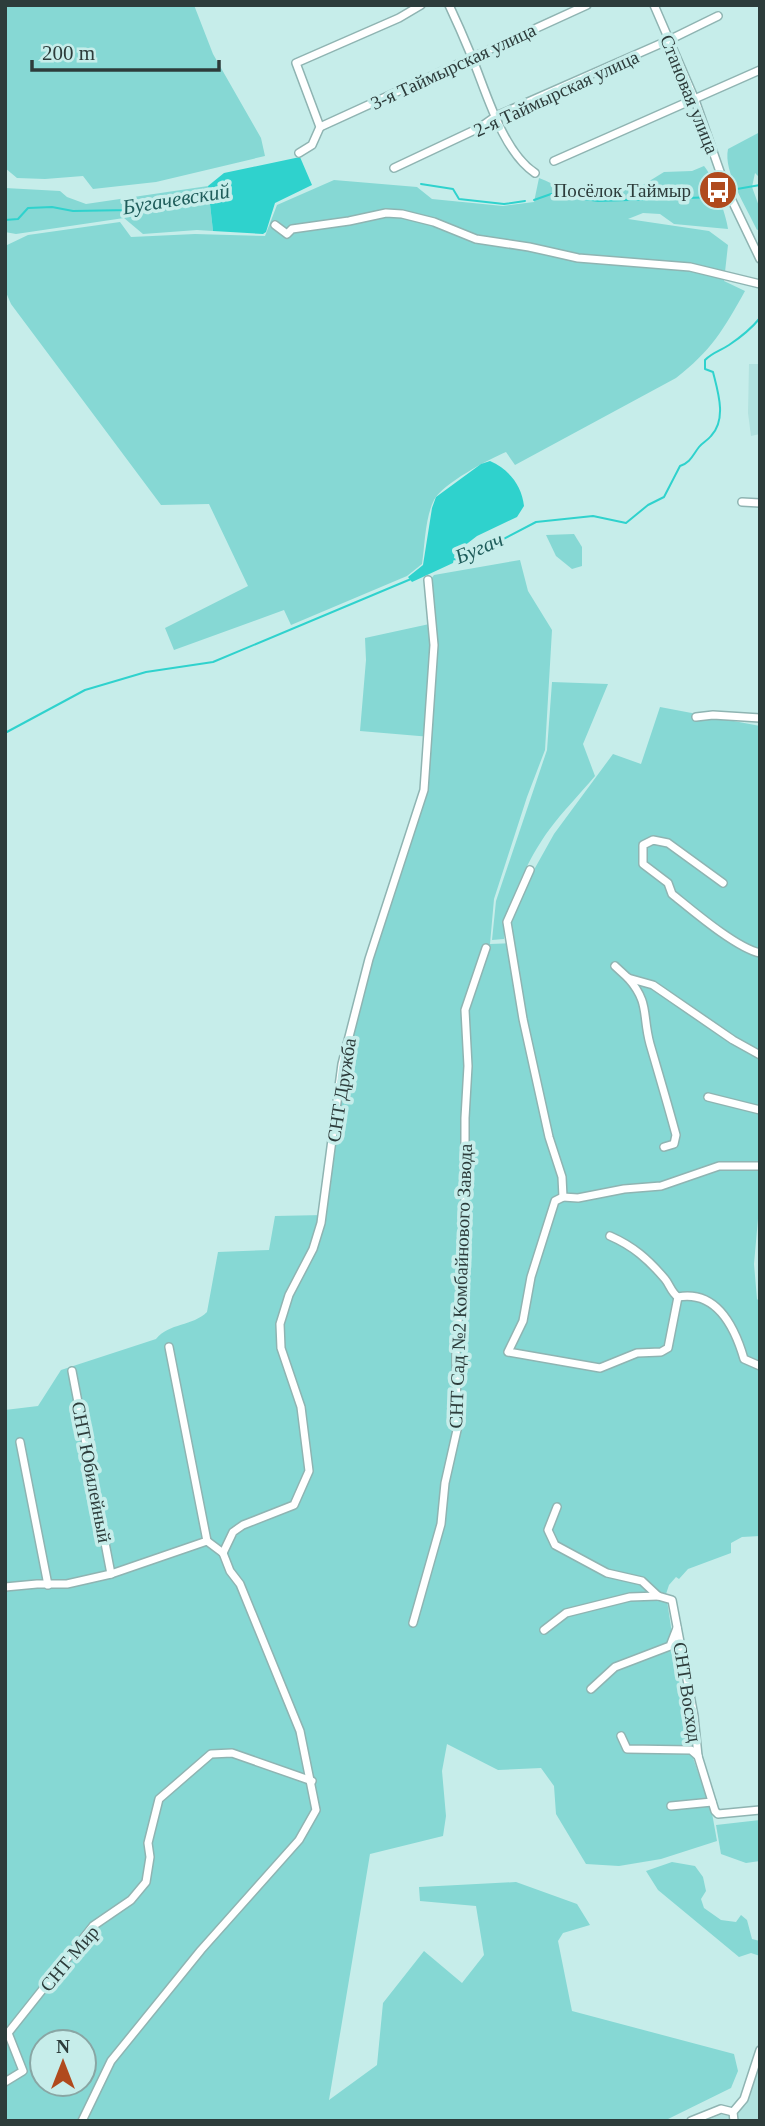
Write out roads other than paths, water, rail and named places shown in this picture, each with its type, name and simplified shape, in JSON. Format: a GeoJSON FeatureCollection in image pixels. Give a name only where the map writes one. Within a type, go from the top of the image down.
{"type":"FeatureCollection","features":[{"type":"Feature","properties":{"kind":"street"},"geometry":{"type":"LineString","coordinates":[[299,153],[312,145],[320,127],[296,63],[399,18],[421,5]]}},
{"type":"Feature","properties":{"kind":"street"},"geometry":{"type":"LineString","coordinates":[[449,5],[472,56],[489,105],[514,152],[524,166],[535,173]]}},
{"type":"Feature","properties":{"kind":"street","name":"3-я Таймырская улица"},"geometry":{"type":"LineString","coordinates":[[320,127],[587,5]]}},
{"type":"Feature","properties":{"kind":"street","name":"Становая улица"},"geometry":{"type":"LineString","coordinates":[[654,5],[695,100],[725,186],[760,259]]}},
{"type":"Feature","properties":{"kind":"street","name":"2-я Таймырская улица"},"geometry":{"type":"LineString","coordinates":[[394,168],[479,128],[496,117],[718,16]]}},
{"type":"Feature","properties":{"kind":"street"},"geometry":{"type":"LineString","coordinates":[[554,162],[760,70]]}},
{"type":"Feature","properties":{"kind":"street"},"geometry":{"type":"LineString","coordinates":[[275,225],[286,234],[292,229],[386,213],[434,222],[476,239],[578,258],[690,267],[760,284]]}},
{"type":"Feature","properties":{"kind":"street"},"geometry":{"type":"LineString","coordinates":[[742,502],[760,503]]}},
{"type":"Feature","properties":{"kind":"street","name":"СНТ Дружба"},"geometry":{"type":"LineString","coordinates":[[223,1553],[233,1532],[243,1525],[294,1506],[309,1471],[302,1408],[281,1348],[280,1324],[289,1295],[313,1249],[321,1223],[342,1063],[369,958],[424,790],[434,645],[428,580]]}},
{"type":"Feature","properties":{"kind":"street"},"geometry":{"type":"LineString","coordinates":[[696,717],[713,715],[760,718]]}},
{"type":"Feature","properties":{"kind":"street"},"geometry":{"type":"LineString","coordinates":[[723,883],[668,844],[653,841],[643,845],[643,864],[668,883],[672,894],[737,942],[760,953]]}},
{"type":"Feature","properties":{"kind":"street"},"geometry":{"type":"LineString","coordinates":[[530,870],[507,922],[523,1019],[549,1137],[562,1177],[564,1196]]}},
{"type":"Feature","properties":{"kind":"street","name":"СНТ Сад №2 Комбайнового Завода"},"geometry":{"type":"LineString","coordinates":[[413,1623],[441,1524],[445,1483],[457,1430],[456,1348],[465,1232],[468,1066],[466,1010],[486,948]]}},
{"type":"Feature","properties":{"kind":"street"},"geometry":{"type":"LineString","coordinates":[[615,966],[639,991],[645,1007],[649,1040],[676,1135],[674,1144],[664,1147]]}},
{"type":"Feature","properties":{"kind":"street"},"geometry":{"type":"LineString","coordinates":[[628,978],[653,985],[733,1040],[760,1055]]}},
{"type":"Feature","properties":{"kind":"street"},"geometry":{"type":"LineString","coordinates":[[708,1097],[760,1110]]}},
{"type":"Feature","properties":{"kind":"street"},"geometry":{"type":"LineString","coordinates":[[678,1297],[668,1348],[661,1352],[637,1353],[600,1368],[508,1352],[523,1321],[531,1277],[555,1201],[564,1196],[578,1198],[624,1189],[661,1186],[719,1166],[760,1166]]}},
{"type":"Feature","properties":{"kind":"street"},"geometry":{"type":"LineString","coordinates":[[610,1236],[628,1244],[644,1256],[668,1282],[671,1292],[678,1297],[700,1297],[716,1307],[737,1334],[744,1359],[760,1366]]}},
{"type":"Feature","properties":{"kind":"street"},"geometry":{"type":"LineString","coordinates":[[82,2121],[111,2060],[201,1950],[299,1840],[316,1810],[300,1731],[288,1698],[240,1584],[230,1571],[223,1553],[207,1541],[169,1347]]}},
{"type":"Feature","properties":{"kind":"street","name":"СНТ Юбилейный"},"geometry":{"type":"LineString","coordinates":[[72,1371],[111,1574]]}},
{"type":"Feature","properties":{"kind":"street"},"geometry":{"type":"LineString","coordinates":[[20,1442],[48,1585]]}},
{"type":"Feature","properties":{"kind":"street","name":"СНТ Восход"},"geometry":{"type":"LineString","coordinates":[[557,1507],[548,1530],[555,1545],[607,1573],[642,1581],[658,1596],[672,1600],[694,1716],[698,1756],[715,1811],[718,1814],[726,1814],[760,1810]]}},
{"type":"Feature","properties":{"kind":"street"},"geometry":{"type":"LineString","coordinates":[[5,1587],[67,1584],[111,1574],[207,1541]]}},
{"type":"Feature","properties":{"kind":"street"},"geometry":{"type":"LineString","coordinates":[[544,1630],[565,1613],[630,1597],[658,1596]]}},
{"type":"Feature","properties":{"kind":"street","name":"СНТ Восход"},"geometry":{"type":"LineString","coordinates":[[590,1689],[615,1667],[670,1646],[677,1628]]}},
{"type":"Feature","properties":{"kind":"street","name":"СНТ Восход"},"geometry":{"type":"LineString","coordinates":[[621,1736],[626,1749],[691,1751],[698,1756]]}},
{"type":"Feature","properties":{"kind":"street","name":"СНТ Мир"},"geometry":{"type":"LineString","coordinates":[[5,2082],[23,2071],[8,2033],[93,1926],[131,1900],[146,1882],[150,1857],[148,1843],[159,1799],[211,1754],[232,1753],[312,1781]]}},
{"type":"Feature","properties":{"kind":"street"},"geometry":{"type":"LineString","coordinates":[[671,1807],[712,1801]]}},
{"type":"Feature","properties":{"kind":"street"},"geometry":{"type":"LineString","coordinates":[[734,2121],[733,2112],[744,2099],[760,2050]]}},
{"type":"Feature","properties":{"kind":"street"},"geometry":{"type":"LineString","coordinates":[[691,2121],[721,2109],[733,2112]]}},
{"type":"Feature","properties":{"kind":"waterway","name":"Бугачевский"},"geometry":{"type":"LineString","coordinates":[[421,184],[453,189],[459,199],[504,204],[525,201]]}},
{"type":"Feature","properties":{"kind":"waterway","name":"Бугачевский"},"geometry":{"type":"LineString","coordinates":[[737,189],[760,185]]}},
{"type":"Feature","properties":{"kind":"waterway","name":"Бугачевский"},"geometry":{"type":"LineString","coordinates":[[534,200],[551,194],[598,201],[717,197]]}},
{"type":"Feature","properties":{"kind":"waterway","name":"Бугачевский"},"geometry":{"type":"LineString","coordinates":[[5,220],[18,219],[28,208],[52,207],[73,211],[130,210],[208,197]]}},
{"type":"Feature","properties":{"kind":"waterway","name":"Бугач"},"geometry":{"type":"LineString","coordinates":[[452,559],[463,560],[536,522],[593,516],[626,523],[648,505],[664,497],[680,466],[689,461],[711,436],[719,422],[717,388],[713,372],[705,369],[705,360],[738,339],[760,318]]}},
{"type":"Feature","properties":{"kind":"waterway","name":"Бугач"},"geometry":{"type":"LineString","coordinates":[[5,733],[85,690],[146,672],[213,662],[411,579]]}},
{"type":"Feature","properties":{"kind":"place","name":"Посёлок Таймыр"},"geometry":{"type":"Point","coordinates":[718,190]}}]}
